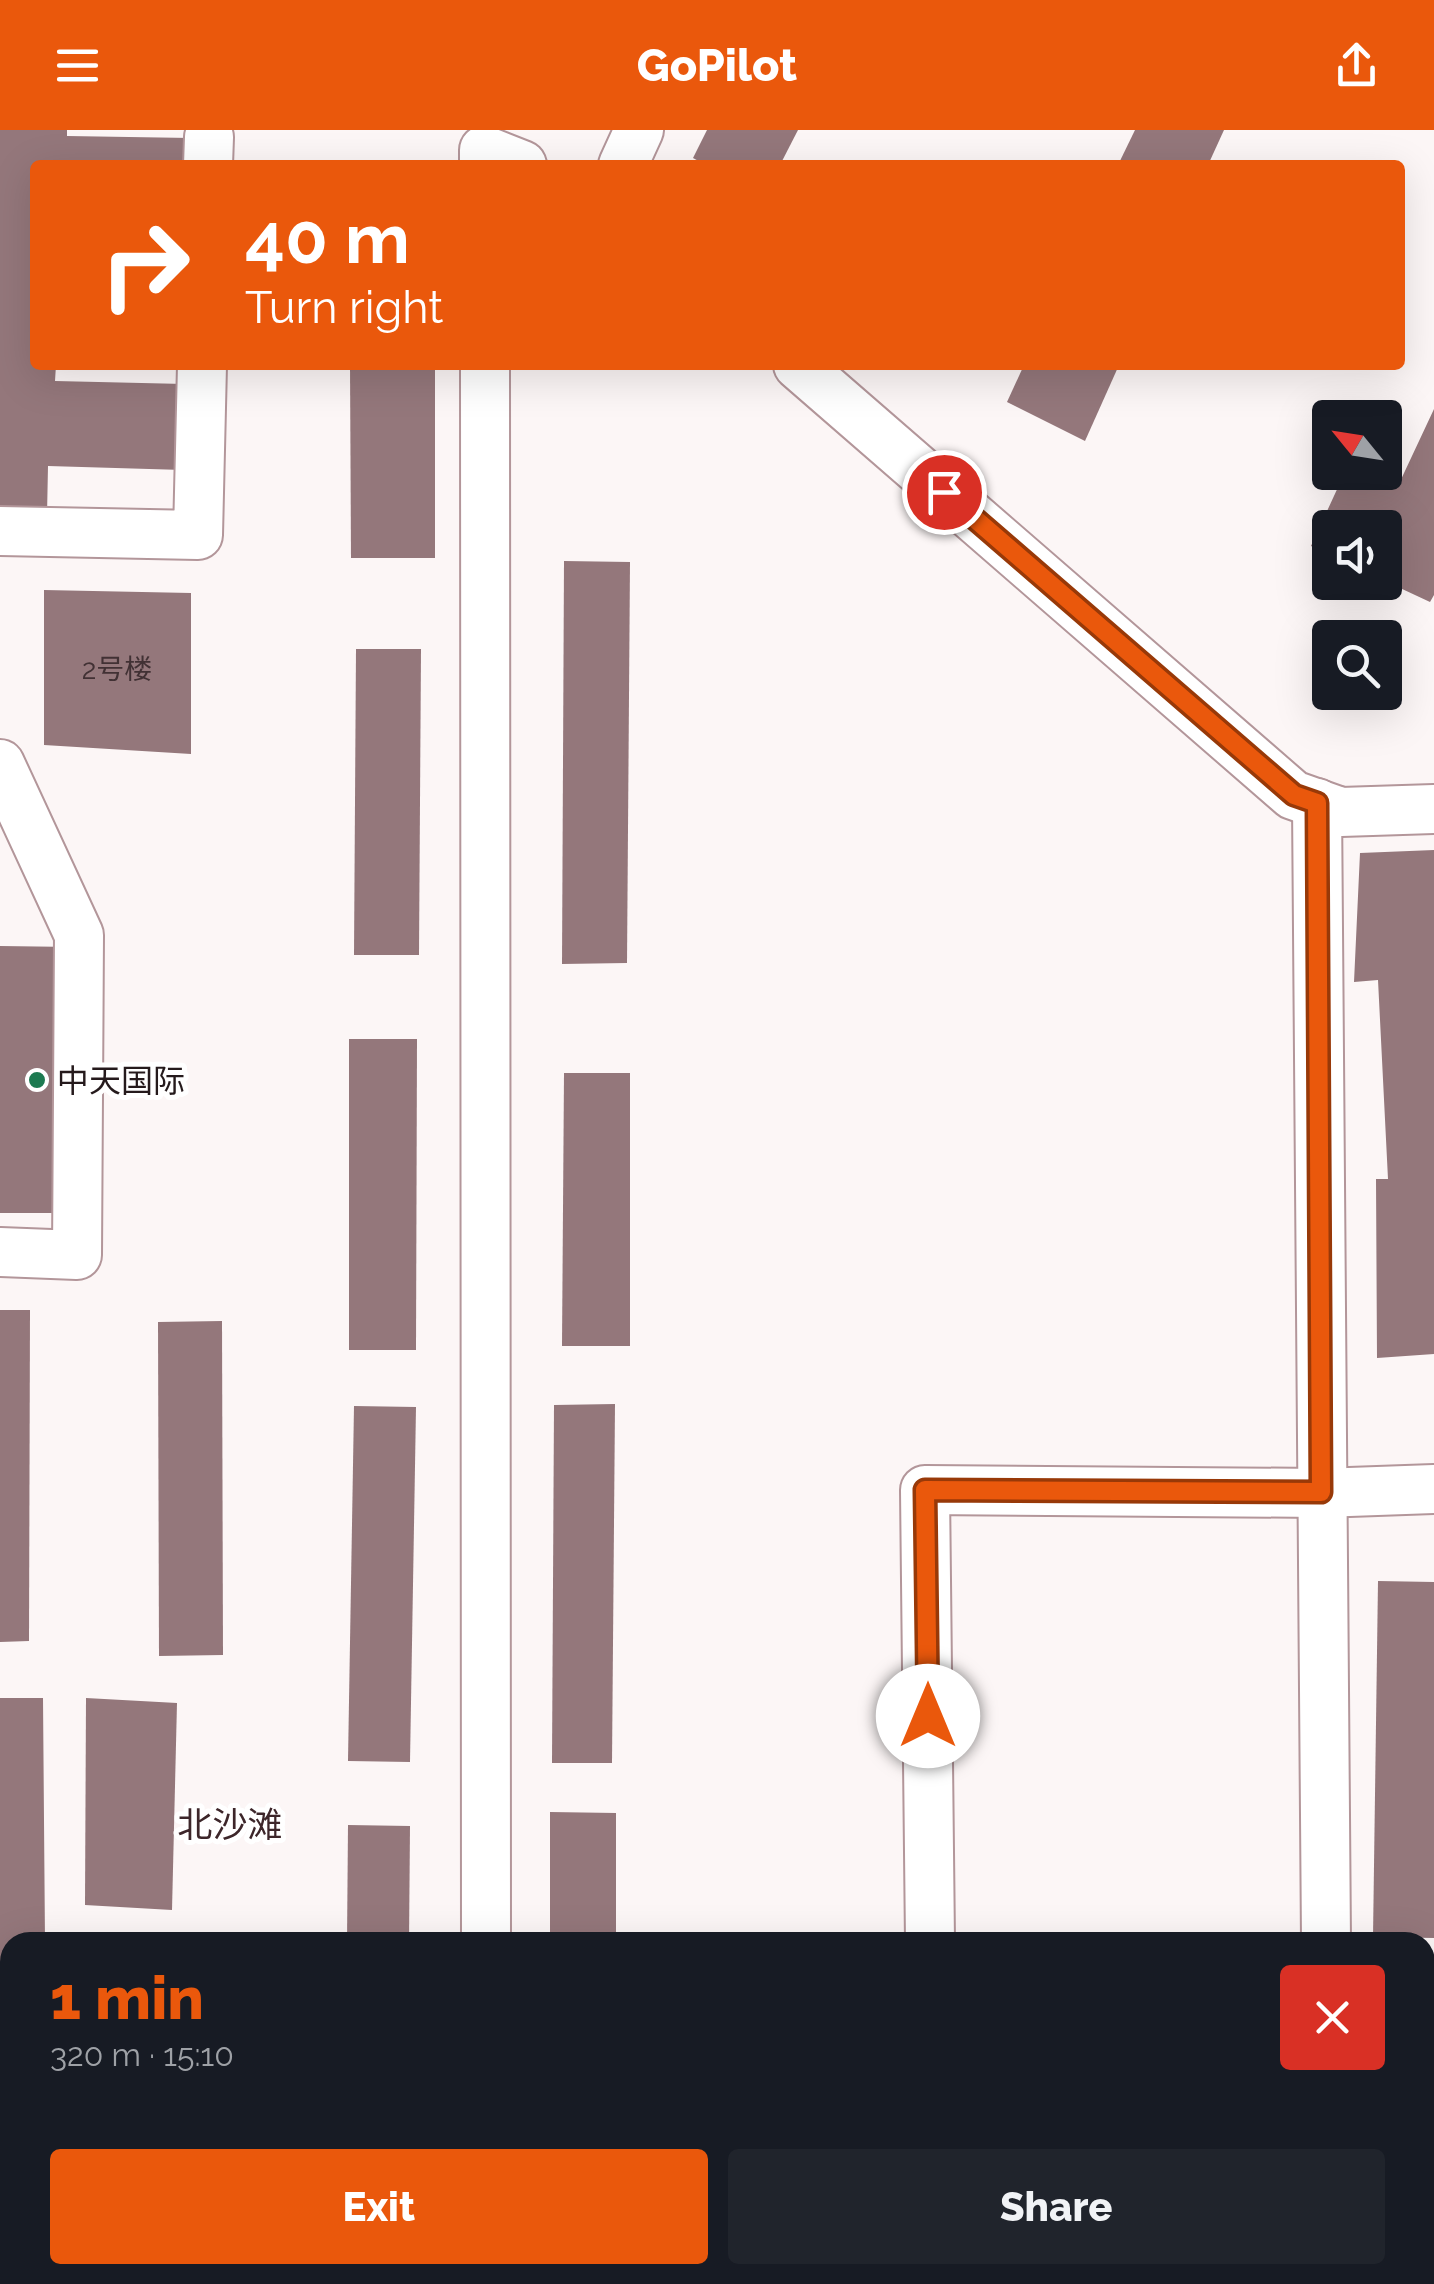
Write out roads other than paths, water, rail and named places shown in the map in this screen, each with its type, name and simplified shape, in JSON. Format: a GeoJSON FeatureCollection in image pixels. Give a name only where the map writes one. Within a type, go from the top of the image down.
{"type":"FeatureCollection","features":[{"type":"Feature","properties":{"kind":"street"},"geometry":{"type":"LineString","coordinates":[[626,160],[639,130]]}},
{"type":"Feature","properties":{"kind":"street"},"geometry":{"type":"LineString","coordinates":[[484,160],[484,150],[509,160]]}},
{"type":"Feature","properties":{"kind":"street"},"geometry":{"type":"LineString","coordinates":[[0,531],[198,535],[202,370]]}},
{"type":"Feature","properties":{"kind":"street"},"geometry":{"type":"LineString","coordinates":[[484,370],[486,1932]]}},
{"type":"Feature","properties":{"kind":"street"},"geometry":{"type":"LineString","coordinates":[[804,370],[1294,795],[1341,812],[1434,810]]}},
{"type":"Feature","properties":{"kind":"street"},"geometry":{"type":"LineString","coordinates":[[0,764],[79,936],[77,1254],[0,1252]]}},
{"type":"Feature","properties":{"kind":"street"},"geometry":{"type":"LineString","coordinates":[[1317,803],[1326,1932]]}},
{"type":"Feature","properties":{"kind":"street"},"geometry":{"type":"LineString","coordinates":[[930,1932],[925,1490],[1434,1489]]}},
{"type":"Feature","properties":{"kind":"place","name":"中天国际"},"geometry":{"type":"Point","coordinates":[37,1080]}},
{"type":"Feature","properties":{"kind":"district","name":"北沙滩"},"geometry":{"type":"Point","coordinates":[230,1824]}}]}
